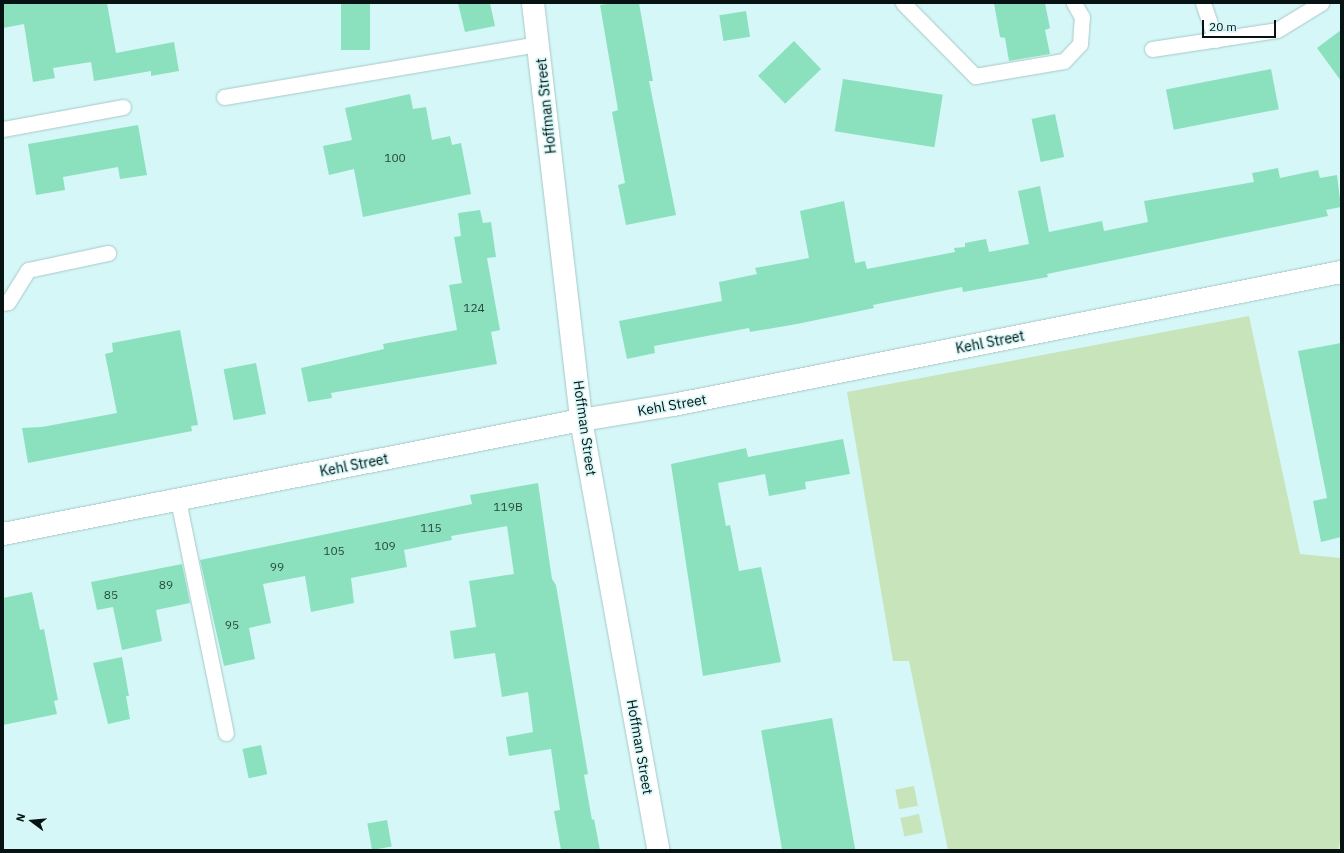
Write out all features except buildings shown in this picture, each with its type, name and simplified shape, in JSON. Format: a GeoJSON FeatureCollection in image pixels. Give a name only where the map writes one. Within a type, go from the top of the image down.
{"type":"FeatureCollection","features":[{"type":"Feature","properties":{"kind":"street","name":"Hoffman Street"},"geometry":{"type":"LineString","coordinates":[[533,3],[582,420],[658,850]]}},
{"type":"Feature","properties":{"kind":"street","name":"Kehl Street"},"geometry":{"type":"LineString","coordinates":[[3,534],[582,420],[673,405],[1341,272]]}},
{"type":"Feature","properties":{"kind":"lane"},"geometry":{"type":"LineString","coordinates":[[903,3],[975,76],[1064,61],[1080,44],[1082,17],[1074,3]]}},
{"type":"Feature","properties":{"kind":"lane"},"geometry":{"type":"LineString","coordinates":[[1203,3],[1216,40]]}},
{"type":"Feature","properties":{"kind":"lane"},"geometry":{"type":"LineString","coordinates":[[1152,50],[1277,30],[1321,3]]}},
{"type":"Feature","properties":{"kind":"lane"},"geometry":{"type":"LineString","coordinates":[[224,97],[539,44]]}},
{"type":"Feature","properties":{"kind":"lane"},"geometry":{"type":"LineString","coordinates":[[3,129],[124,107]]}},
{"type":"Feature","properties":{"kind":"lane"},"geometry":{"type":"LineString","coordinates":[[3,303],[8,302],[28,270],[108,253]]}},
{"type":"Feature","properties":{"kind":"lane"},"geometry":{"type":"LineString","coordinates":[[178,500],[226,733]]}},
{"type":"Feature","properties":{"kind":"green space"},"geometry":{"type":"Polygon","coordinates":[[[1249,316],[1300,554],[1341,558],[1341,839],[1338,850],[948,850],[909,661],[893,661],[847,392],[1249,316]]]}},
{"type":"Feature","properties":{"kind":"green space"},"geometry":{"type":"Polygon","coordinates":[[[914,786],[918,806],[899,809],[895,790],[914,786]]]}},
{"type":"Feature","properties":{"kind":"green space"},"geometry":{"type":"Polygon","coordinates":[[[919,814],[923,833],[904,837],[900,818],[919,814]]]}}]}
